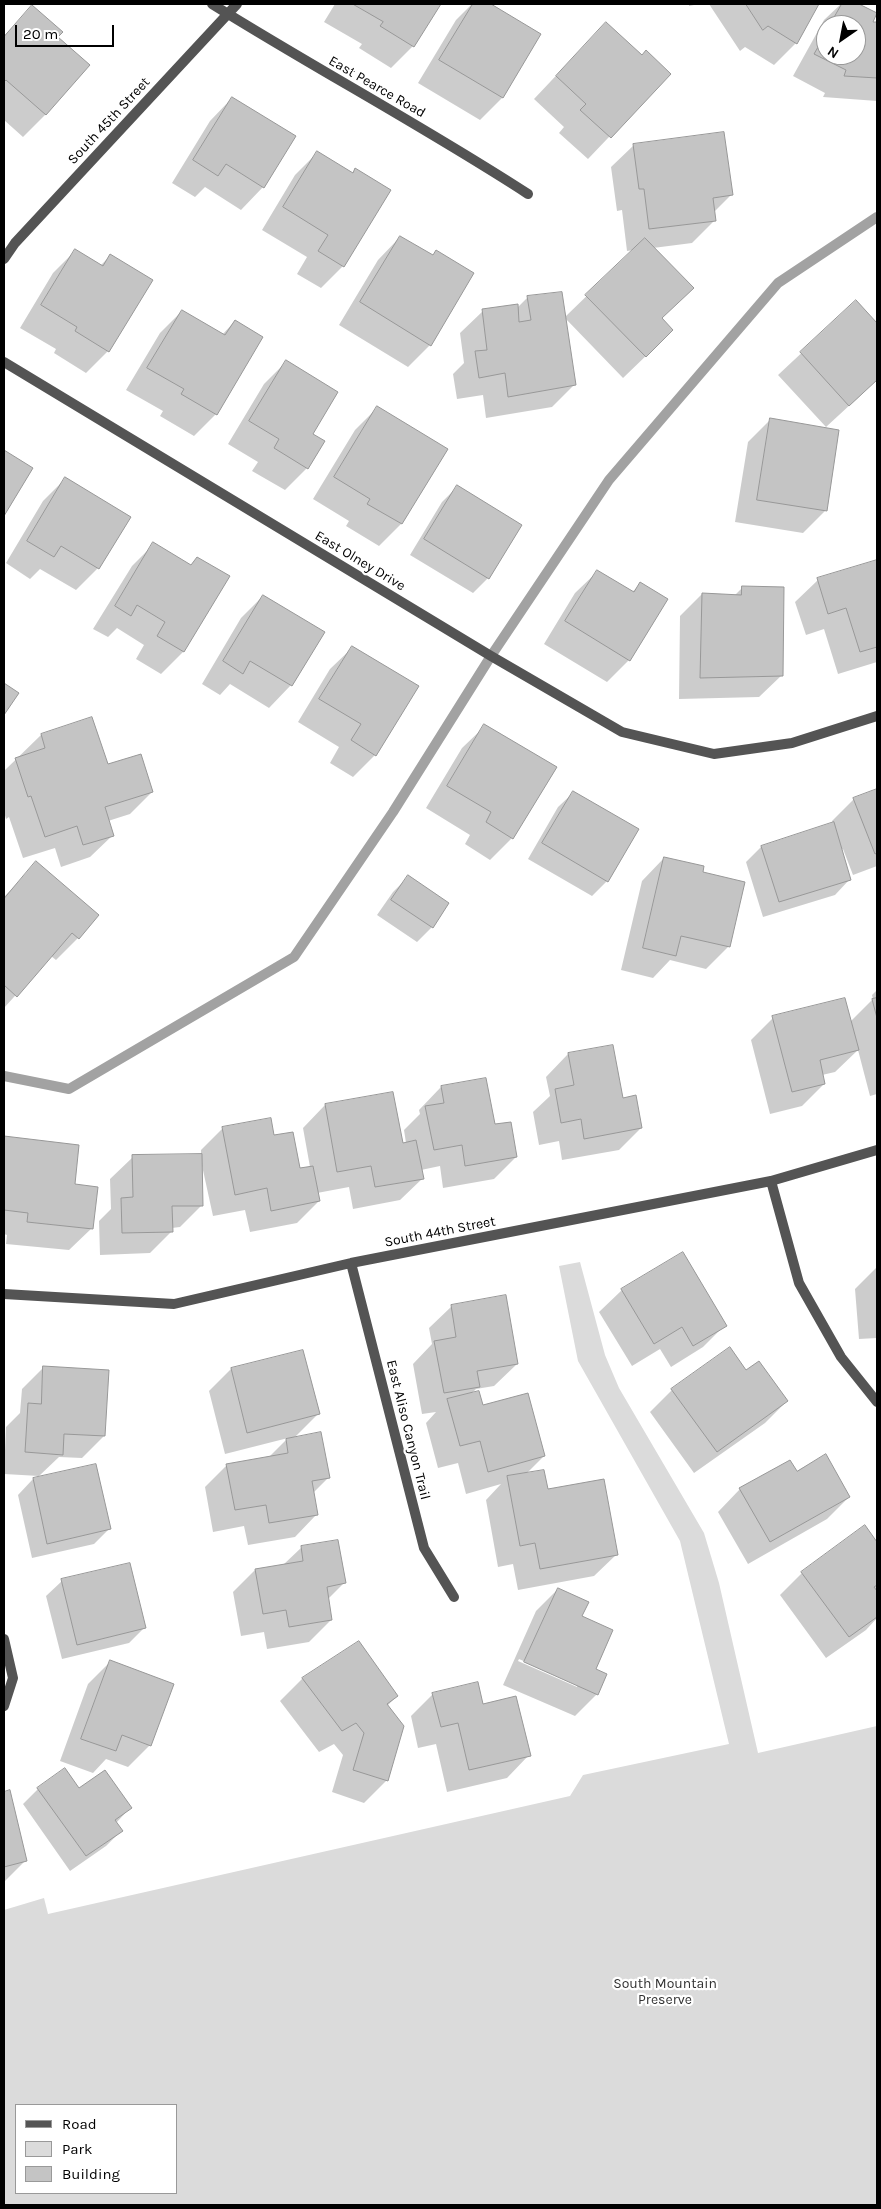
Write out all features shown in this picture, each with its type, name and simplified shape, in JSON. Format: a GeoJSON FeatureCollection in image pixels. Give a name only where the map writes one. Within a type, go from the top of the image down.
{"type":"FeatureCollection","features":[{"type":"Feature","properties":{"kind":"street","name":"East Pearce Road"},"geometry":{"type":"LineString","coordinates":[[212,4],[281,47],[480,163],[528,194]]}},
{"type":"Feature","properties":{"kind":"street","name":"South 45th Street"},"geometry":{"type":"LineString","coordinates":[[4,260],[15,243],[237,4]]}},
{"type":"Feature","properties":{"kind":"street","name":"East Olney Drive"},"geometry":{"type":"LineString","coordinates":[[4,362],[491,656],[622,732],[714,754],[792,743],[877,716]]}},
{"type":"Feature","properties":{"kind":"street","name":"South 44th Street"},"geometry":{"type":"LineString","coordinates":[[4,1294],[174,1304],[351,1264],[771,1181],[877,1150]]}},
{"type":"Feature","properties":{"kind":"street"},"geometry":{"type":"LineString","coordinates":[[771,1181],[800,1283],[841,1356],[877,1402]]}},
{"type":"Feature","properties":{"kind":"street","name":"East Aliso Canyon Trail"},"geometry":{"type":"LineString","coordinates":[[351,1264],[424,1548],[454,1598]]}},
{"type":"Feature","properties":{"kind":"street"},"geometry":{"type":"LineString","coordinates":[[4,1639],[12,1678],[4,1706]]}},
{"type":"Feature","properties":{"kind":"green space","name":"South Mountain Preserve"},"geometry":{"type":"Polygon","coordinates":[[[580,1262],[605,1355],[619,1388],[704,1533],[719,1583],[758,1753],[877,1726],[877,2205],[4,2205],[4,1910],[44,1898],[48,1914],[570,1796],[583,1775],[729,1744],[680,1541],[578,1361],[559,1266],[580,1262]]]}},
{"type":"Feature","properties":{"kind":"building"},"geometry":{"type":"Polygon","coordinates":[[[353,4],[441,4],[414,47],[380,26],[383,22],[353,4]]]}},
{"type":"Feature","properties":{"kind":"building"},"geometry":{"type":"Polygon","coordinates":[[[473,4],[491,4],[541,34],[503,98],[439,60],[473,4]]]}},
{"type":"Feature","properties":{"kind":"building"},"geometry":{"type":"Polygon","coordinates":[[[746,4],[819,4],[797,44],[768,26],[763,30],[746,4]]]}},
{"type":"Feature","properties":{"kind":"building"},"geometry":{"type":"Polygon","coordinates":[[[842,4],[859,4],[877,13],[873,22],[877,22],[877,78],[844,76],[846,70],[836,65],[866,65],[866,15],[836,15],[842,4]]]}},
{"type":"Feature","properties":{"kind":"building"},"geometry":{"type":"Polygon","coordinates":[[[32,5],[63,32],[58,37],[90,65],[46,115],[6,80],[4,82],[4,37],[32,5]]]}},
{"type":"Feature","properties":{"kind":"building"},"geometry":{"type":"Polygon","coordinates":[[[606,22],[642,55],[646,50],[671,74],[611,138],[580,110],[586,104],[556,76],[606,22]]]}},
{"type":"Feature","properties":{"kind":"building"},"geometry":{"type":"Polygon","coordinates":[[[232,97],[296,136],[264,188],[226,164],[218,176],[193,160],[232,97]]]}},
{"type":"Feature","properties":{"kind":"building"},"geometry":{"type":"Polygon","coordinates":[[[724,132],[733,195],[713,198],[716,221],[649,229],[644,189],[639,189],[633,144],[724,132]]]}},
{"type":"Feature","properties":{"kind":"building"},"geometry":{"type":"Polygon","coordinates":[[[317,151],[353,173],[355,168],[391,190],[344,267],[318,251],[328,235],[283,207],[317,151]]]}},
{"type":"Feature","properties":{"kind":"building"},"geometry":{"type":"Polygon","coordinates":[[[400,236],[433,255],[436,250],[474,273],[431,346],[360,302],[400,236]]]}},
{"type":"Feature","properties":{"kind":"building"},"geometry":{"type":"Polygon","coordinates":[[[645,238],[694,288],[662,318],[673,330],[646,357],[585,295],[645,238]]]}},
{"type":"Feature","properties":{"kind":"building"},"geometry":{"type":"Polygon","coordinates":[[[75,249],[103,266],[110,254],[153,280],[109,352],[75,331],[77,327],[41,305],[75,249]]]}},
{"type":"Feature","properties":{"kind":"building"},"geometry":{"type":"Polygon","coordinates":[[[562,292],[576,385],[508,397],[505,373],[479,378],[475,351],[487,350],[482,309],[518,304],[519,322],[531,320],[527,296],[562,292]]]}},
{"type":"Feature","properties":{"kind":"building"},"geometry":{"type":"Polygon","coordinates":[[[856,300],[877,323],[877,380],[849,406],[800,352],[856,300]]]}},
{"type":"Feature","properties":{"kind":"building"},"geometry":{"type":"Polygon","coordinates":[[[182,310],[225,335],[235,320],[263,337],[217,415],[181,394],[184,389],[147,368],[182,310]]]}},
{"type":"Feature","properties":{"kind":"building"},"geometry":{"type":"Polygon","coordinates":[[[286,360],[338,392],[313,434],[325,441],[308,469],[274,448],[279,439],[249,421],[286,360]]]}},
{"type":"Feature","properties":{"kind":"building"},"geometry":{"type":"Polygon","coordinates":[[[377,406],[448,449],[402,524],[367,504],[370,499],[334,477],[377,406]]]}},
{"type":"Feature","properties":{"kind":"building"},"geometry":{"type":"Polygon","coordinates":[[[770,418],[839,430],[827,511],[757,500],[770,418]]]}},
{"type":"Feature","properties":{"kind":"building"},"geometry":{"type":"Polygon","coordinates":[[[4,450],[33,468],[4,516],[4,450]]]}},
{"type":"Feature","properties":{"kind":"building"},"geometry":{"type":"Polygon","coordinates":[[[65,477],[131,517],[99,569],[61,546],[54,557],[27,541],[65,477]]]}},
{"type":"Feature","properties":{"kind":"building"},"geometry":{"type":"Polygon","coordinates":[[[457,485],[522,525],[489,579],[424,539],[457,485]]]}},
{"type":"Feature","properties":{"kind":"building"},"geometry":{"type":"Polygon","coordinates":[[[153,542],[191,565],[197,557],[230,576],[184,652],[157,636],[165,622],[137,605],[131,616],[115,606],[153,542]]]}},
{"type":"Feature","properties":{"kind":"building"},"geometry":{"type":"Polygon","coordinates":[[[877,560],[877,647],[860,652],[846,608],[828,614],[817,578],[877,560]]]}},
{"type":"Feature","properties":{"kind":"building"},"geometry":{"type":"Polygon","coordinates":[[[597,570],[634,592],[640,582],[668,599],[630,661],[565,621],[597,570]]]}},
{"type":"Feature","properties":{"kind":"building"},"geometry":{"type":"Polygon","coordinates":[[[742,586],[784,587],[783,676],[700,678],[702,593],[741,595],[742,586]]]}},
{"type":"Feature","properties":{"kind":"building"},"geometry":{"type":"Polygon","coordinates":[[[263,595],[325,632],[292,686],[250,661],[243,674],[223,661],[263,595]]]}},
{"type":"Feature","properties":{"kind":"building"},"geometry":{"type":"Polygon","coordinates":[[[352,646],[419,686],[376,756],[351,740],[361,724],[319,699],[352,646]]]}},
{"type":"Feature","properties":{"kind":"building"},"geometry":{"type":"Polygon","coordinates":[[[4,683],[19,693],[4,715],[4,683]]]}},
{"type":"Feature","properties":{"kind":"building"},"geometry":{"type":"Polygon","coordinates":[[[92,717],[108,764],[141,754],[153,792],[105,807],[114,836],[83,845],[77,826],[45,837],[31,796],[28,797],[15,758],[45,748],[41,734],[92,717]]]}},
{"type":"Feature","properties":{"kind":"building"},"geometry":{"type":"Polygon","coordinates":[[[484,724],[557,767],[513,839],[486,822],[491,812],[447,786],[484,724]]]}},
{"type":"Feature","properties":{"kind":"building"},"geometry":{"type":"Polygon","coordinates":[[[877,789],[877,853],[875,854],[853,798],[877,789]]]}},
{"type":"Feature","properties":{"kind":"building"},"geometry":{"type":"Polygon","coordinates":[[[573,791],[639,829],[608,882],[542,843],[573,791]]]}},
{"type":"Feature","properties":{"kind":"building"},"geometry":{"type":"Polygon","coordinates":[[[834,822],[851,880],[779,902],[761,846],[834,822]]]}},
{"type":"Feature","properties":{"kind":"building"},"geometry":{"type":"Polygon","coordinates":[[[664,857],[704,866],[703,872],[745,882],[730,947],[681,936],[676,956],[643,948],[664,857]]]}},
{"type":"Feature","properties":{"kind":"building"},"geometry":{"type":"Polygon","coordinates":[[[36,861],[99,915],[79,939],[72,933],[17,997],[4,985],[4,899],[36,861]]]}},
{"type":"Feature","properties":{"kind":"building"},"geometry":{"type":"Polygon","coordinates":[[[408,875],[449,903],[433,928],[391,900],[408,875]]]}},
{"type":"Feature","properties":{"kind":"building"},"geometry":{"type":"Polygon","coordinates":[[[845,998],[859,1050],[820,1060],[825,1084],[792,1092],[772,1016],[845,998]]]}},
{"type":"Feature","properties":{"kind":"building"},"geometry":{"type":"Polygon","coordinates":[[[877,998],[877,1018],[872,999],[877,998]]]}},
{"type":"Feature","properties":{"kind":"building"},"geometry":{"type":"Polygon","coordinates":[[[613,1045],[623,1098],[636,1095],[642,1128],[584,1139],[581,1119],[561,1123],[555,1089],[574,1085],[568,1053],[613,1045]]]}},
{"type":"Feature","properties":{"kind":"building"},"geometry":{"type":"Polygon","coordinates":[[[486,1078],[495,1124],[511,1122],[517,1157],[465,1166],[462,1145],[434,1150],[425,1106],[444,1103],[441,1086],[486,1078]]]}},
{"type":"Feature","properties":{"kind":"building"},"geometry":{"type":"Polygon","coordinates":[[[393,1092],[403,1143],[416,1140],[424,1179],[375,1187],[371,1166],[337,1172],[325,1104],[393,1092]]]}},
{"type":"Feature","properties":{"kind":"building"},"geometry":{"type":"Polygon","coordinates":[[[271,1118],[274,1135],[293,1132],[300,1168],[313,1166],[320,1201],[271,1211],[267,1188],[235,1195],[222,1127],[271,1118]]]}},
{"type":"Feature","properties":{"kind":"building"},"geometry":{"type":"Polygon","coordinates":[[[4,1136],[79,1145],[75,1184],[98,1187],[93,1229],[27,1222],[28,1213],[4,1210],[4,1136]]]}},
{"type":"Feature","properties":{"kind":"building"},"geometry":{"type":"Polygon","coordinates":[[[202,1154],[203,1206],[172,1206],[173,1232],[122,1233],[121,1198],[133,1197],[132,1155],[202,1154]]]}},
{"type":"Feature","properties":{"kind":"building"},"geometry":{"type":"Polygon","coordinates":[[[683,1252],[727,1326],[693,1346],[682,1327],[654,1344],[621,1289],[683,1252]]]}},
{"type":"Feature","properties":{"kind":"building"},"geometry":{"type":"Polygon","coordinates":[[[506,1295],[518,1364],[477,1371],[480,1387],[444,1393],[434,1341],[456,1337],[451,1305],[506,1295]]]}},
{"type":"Feature","properties":{"kind":"building"},"geometry":{"type":"Polygon","coordinates":[[[730,1347],[746,1370],[759,1361],[788,1401],[717,1452],[671,1389],[730,1347]]]}},
{"type":"Feature","properties":{"kind":"building"},"geometry":{"type":"Polygon","coordinates":[[[303,1350],[320,1414],[247,1433],[231,1368],[303,1350]]]}},
{"type":"Feature","properties":{"kind":"building"},"geometry":{"type":"Polygon","coordinates":[[[43,1366],[109,1370],[105,1436],[64,1434],[63,1455],[25,1452],[28,1403],[41,1404],[43,1366]]]}},
{"type":"Feature","properties":{"kind":"building"},"geometry":{"type":"Polygon","coordinates":[[[479,1391],[483,1405],[528,1393],[545,1456],[488,1472],[480,1441],[460,1446],[447,1399],[479,1391]]]}},
{"type":"Feature","properties":{"kind":"building"},"geometry":{"type":"Polygon","coordinates":[[[321,1432],[330,1478],[312,1481],[318,1515],[269,1523],[266,1505],[235,1510],[226,1464],[288,1453],[286,1439],[321,1432]]]}},
{"type":"Feature","properties":{"kind":"building"},"geometry":{"type":"Polygon","coordinates":[[[826,1454],[850,1497],[770,1542],[739,1488],[790,1460],[797,1471],[826,1454]]]}},
{"type":"Feature","properties":{"kind":"building"},"geometry":{"type":"Polygon","coordinates":[[[96,1464],[111,1529],[47,1544],[33,1478],[96,1464]]]}},
{"type":"Feature","properties":{"kind":"building"},"geometry":{"type":"Polygon","coordinates":[[[544,1470],[548,1489],[604,1479],[618,1555],[540,1569],[535,1543],[520,1546],[507,1476],[544,1470]]]}},
{"type":"Feature","properties":{"kind":"building"},"geometry":{"type":"Polygon","coordinates":[[[865,1525],[877,1542],[877,1585],[874,1587],[877,1591],[877,1617],[849,1637],[801,1572],[865,1525]]]}},
{"type":"Feature","properties":{"kind":"building"},"geometry":{"type":"Polygon","coordinates":[[[338,1540],[346,1583],[327,1587],[332,1620],[289,1627],[286,1610],[263,1614],[255,1569],[303,1561],[301,1546],[338,1540]]]}},
{"type":"Feature","properties":{"kind":"building"},"geometry":{"type":"Polygon","coordinates":[[[130,1563],[146,1628],[77,1645],[61,1579],[130,1563]]]}},
{"type":"Feature","properties":{"kind":"building"},"geometry":{"type":"Polygon","coordinates":[[[558,1588],[589,1602],[582,1616],[613,1630],[596,1669],[607,1674],[598,1695],[524,1662],[558,1588]]]}},
{"type":"Feature","properties":{"kind":"building"},"geometry":{"type":"Polygon","coordinates":[[[359,1641],[398,1696],[387,1704],[404,1726],[388,1781],[353,1770],[364,1733],[356,1723],[342,1731],[302,1678],[359,1641]]]}},
{"type":"Feature","properties":{"kind":"building"},"geometry":{"type":"Polygon","coordinates":[[[110,1660],[174,1684],[151,1746],[122,1735],[116,1751],[81,1739],[110,1660]]]}},
{"type":"Feature","properties":{"kind":"building"},"geometry":{"type":"Polygon","coordinates":[[[478,1682],[483,1704],[516,1696],[531,1756],[469,1770],[458,1723],[441,1727],[432,1693],[478,1682]]]}},
{"type":"Feature","properties":{"kind":"building"},"geometry":{"type":"Polygon","coordinates":[[[65,1768],[79,1788],[105,1770],[132,1808],[115,1820],[123,1831],[86,1856],[37,1788],[65,1768]]]}},
{"type":"Feature","properties":{"kind":"building"},"geometry":{"type":"Polygon","coordinates":[[[10,1790],[27,1861],[4,1867],[4,1792],[10,1790]]]}},
{"type":"Feature","properties":{"kind":"waterway"},"geometry":{"type":"LineString","coordinates":[[4,1076],[69,1089],[294,957],[393,812],[491,656],[609,480],[778,283],[877,217]]}}]}
